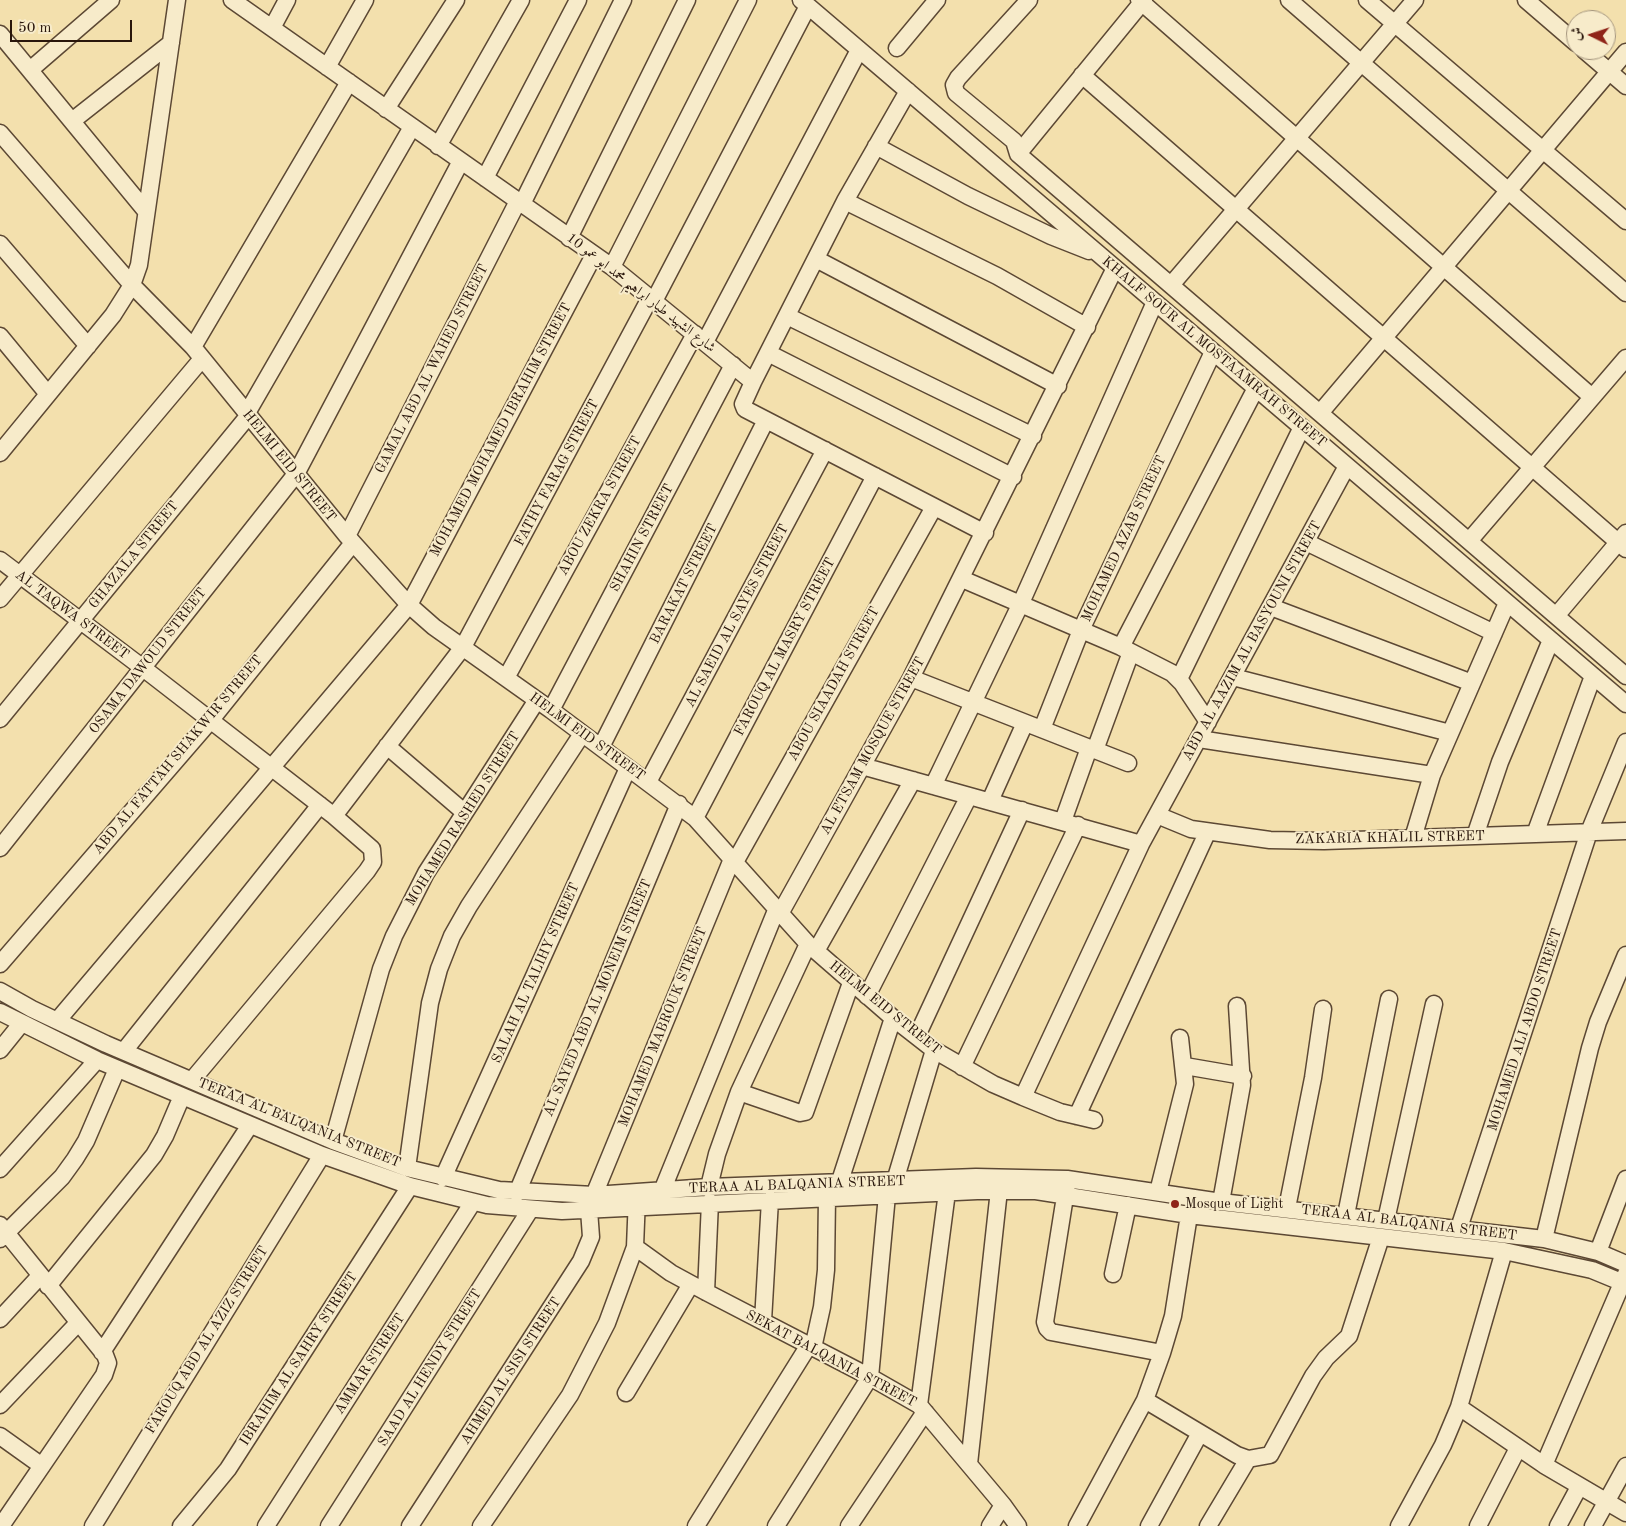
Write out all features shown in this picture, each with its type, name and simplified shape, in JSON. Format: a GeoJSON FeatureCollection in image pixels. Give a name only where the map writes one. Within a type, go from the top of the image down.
{"type":"FeatureCollection","features":[{"type":"Feature","properties":{"kind":"street"},"geometry":{"type":"LineString","coordinates":[[30,70],[111,0]]}},
{"type":"Feature","properties":{"kind":"street"},"geometry":{"type":"LineString","coordinates":[[0,453],[47,393],[113,315],[132,285],[139,265],[145,210],[177,0]]}},
{"type":"Feature","properties":{"kind":"street","name":"شارع الشهيد طيار ابراهيم محمد ابو عمو 10"},"geometry":{"type":"LineString","coordinates":[[232,0],[612,267],[753,382]]}},
{"type":"Feature","properties":{"kind":"street"},"geometry":{"type":"LineString","coordinates":[[272,28],[287,0]]}},
{"type":"Feature","properties":{"kind":"street"},"geometry":{"type":"LineString","coordinates":[[327,67],[365,0]]}},
{"type":"Feature","properties":{"kind":"street"},"geometry":{"type":"LineString","coordinates":[[386,109],[456,0]]}},
{"type":"Feature","properties":{"kind":"street"},"geometry":{"type":"LineString","coordinates":[[438,146],[521,0]]}},
{"type":"Feature","properties":{"kind":"street"},"geometry":{"type":"LineString","coordinates":[[484,178],[578,0]]}},
{"type":"Feature","properties":{"kind":"street","name":"GAMAL ABD AL WAHED STREET"},"geometry":{"type":"LineString","coordinates":[[350,540],[622,0]]}},
{"type":"Feature","properties":{"kind":"street"},"geometry":{"type":"LineString","coordinates":[[569,238],[686,0]]}},
{"type":"Feature","properties":{"kind":"street"},"geometry":{"type":"LineString","coordinates":[[612,267],[748,0]]}},
{"type":"Feature","properties":{"kind":"street"},"geometry":{"type":"LineString","coordinates":[[897,48],[937,0]]}},
{"type":"Feature","properties":{"kind":"street"},"geometry":{"type":"LineString","coordinates":[[1029,0],[958,78],[954,85],[959,96],[1014,141],[1018,154],[1626,676]]}},
{"type":"Feature","properties":{"kind":"street"},"geometry":{"type":"LineString","coordinates":[[1367,0],[1626,221]]}},
{"type":"Feature","properties":{"kind":"street"},"geometry":{"type":"LineString","coordinates":[[1171,286],[1415,0]]}},
{"type":"Feature","properties":{"kind":"street"},"geometry":{"type":"LineString","coordinates":[[1526,0],[1566,34]]}},
{"type":"Feature","properties":{"kind":"street"},"geometry":{"type":"LineString","coordinates":[[1018,154],[1142,1],[1592,397]]}},
{"type":"Feature","properties":{"kind":"street","name":"KHALF SOUR AL MOSTAAMRAH STREET"},"geometry":{"type":"LineString","coordinates":[[804,3],[1626,704]]}},
{"type":"Feature","properties":{"kind":"street","name":"FATHY FARAG STREET"},"geometry":{"type":"LineString","coordinates":[[334,816],[463,647],[652,299],[804,3]]}},
{"type":"Feature","properties":{"kind":"street"},"geometry":{"type":"LineString","coordinates":[[1298,3],[1362,62],[1626,293]]}},
{"type":"Feature","properties":{"kind":"street"},"geometry":{"type":"LineString","coordinates":[[0,34],[145,210]]}},
{"type":"Feature","properties":{"kind":"street"},"geometry":{"type":"LineString","coordinates":[[72,121],[171,43]]}},
{"type":"Feature","properties":{"kind":"street","name":"ABOU ZEKRA STREET"},"geometry":{"type":"LineString","coordinates":[[506,678],[700,338],[859,50]]}},
{"type":"Feature","properties":{"kind":"street"},"geometry":{"type":"LineString","coordinates":[[1320,413],[1626,52]]}},
{"type":"Feature","properties":{"kind":"street"},"geometry":{"type":"LineString","coordinates":[[1595,60],[1626,86]]}},
{"type":"Feature","properties":{"kind":"street"},"geometry":{"type":"LineString","coordinates":[[1082,74],[1532,469],[1623,542],[1556,616]]}},
{"type":"Feature","properties":{"kind":"street"},"geometry":{"type":"LineString","coordinates":[[0,599],[197,353],[349,82]]}},
{"type":"Feature","properties":{"kind":"street"},"geometry":{"type":"LineString","coordinates":[[908,91],[845,201],[753,382],[743,406],[766,420],[985,533]]}},
{"type":"Feature","properties":{"kind":"street","name":"GHAZALA STREET"},"geometry":{"type":"LineString","coordinates":[[0,718],[248,414],[412,127]]}},
{"type":"Feature","properties":{"kind":"street","name":"HELMI EID STREET"},"geometry":{"type":"LineString","coordinates":[[0,133],[132,285],[150,300],[197,353],[350,540],[408,605],[434,627],[551,710],[695,818],[812,947],[851,983],[934,1050],[962,1067],[1023,1098],[1094,1120]]}},
{"type":"Feature","properties":{"kind":"street"},"geometry":{"type":"LineString","coordinates":[[876,146],[1018,220],[1100,255]]}},
{"type":"Feature","properties":{"kind":"street","name":"OSAMA DAWOUD STREET"},"geometry":{"type":"LineString","coordinates":[[0,848],[296,474],[461,162]]}},
{"type":"Feature","properties":{"kind":"street"},"geometry":{"type":"LineString","coordinates":[[845,201],[997,276],[1087,327]]}},
{"type":"Feature","properties":{"kind":"street"},"geometry":{"type":"LineString","coordinates":[[0,244],[88,346]]}},
{"type":"Feature","properties":{"kind":"street","name":"MOHAMED MOHAMED IBRAHIM STREET"},"geometry":{"type":"LineString","coordinates":[[57,1021],[408,605],[594,254]]}},
{"type":"Feature","properties":{"kind":"street"},"geometry":{"type":"LineString","coordinates":[[816,258],[1058,386]]}},
{"type":"Feature","properties":{"kind":"street","name":"AL ETSAM MOSQUE STREET"},"geometry":{"type":"LineString","coordinates":[[662,1191],[779,910],[911,678],[1013,477],[1115,268]]}},
{"type":"Feature","properties":{"kind":"street"},"geometry":{"type":"LineString","coordinates":[[933,786],[1021,604],[1155,302]]}},
{"type":"Feature","properties":{"kind":"street"},"geometry":{"type":"LineString","coordinates":[[787,316],[1033,436]]}},
{"type":"Feature","properties":{"kind":"street"},"geometry":{"type":"LineString","coordinates":[[0,336],[47,393]]}},
{"type":"Feature","properties":{"kind":"street","name":"MOHAMED AZAB STREET"},"geometry":{"type":"LineString","coordinates":[[1042,729],[1082,630],[1213,352]]}},
{"type":"Feature","properties":{"kind":"street"},"geometry":{"type":"LineString","coordinates":[[768,353],[1013,477]]}},
{"type":"Feature","properties":{"kind":"street"},"geometry":{"type":"LineString","coordinates":[[1469,541],[1626,358]]}},
{"type":"Feature","properties":{"kind":"street","name":"SHAHIN STREET"},"geometry":{"type":"LineString","coordinates":[[551,710],[733,366]]}},
{"type":"Feature","properties":{"kind":"street"},"geometry":{"type":"LineString","coordinates":[[962,1067],[1071,823],[1092,749],[1126,650],[1256,388]]}},
{"type":"Feature","properties":{"kind":"street","name":"BARAKAT STREET"},"geometry":{"type":"LineString","coordinates":[[601,747],[766,420]]}},
{"type":"Feature","properties":{"kind":"street"},"geometry":{"type":"LineString","coordinates":[[1179,679],[1302,427]]}},
{"type":"Feature","properties":{"kind":"street","name":"AL SAEID AL SAYES STREET"},"geometry":{"type":"LineString","coordinates":[[648,782],[825,450]]}},
{"type":"Feature","properties":{"kind":"street","name":"ABD AL AAZIM AL BASYOUNI STREET"},"geometry":{"type":"LineString","coordinates":[[1023,1098],[1141,844],[1347,466]]}},
{"type":"Feature","properties":{"kind":"street","name":"FAROUQ AL MASRY STREET"},"geometry":{"type":"LineString","coordinates":[[695,818],[875,476]]}},
{"type":"Feature","properties":{"kind":"street","name":"ABOU SIAADAH STREET"},"geometry":{"type":"LineString","coordinates":[[733,860],[934,506]]}},
{"type":"Feature","properties":{"kind":"street","name":"ABD AL FATTAH SHAKWIR STREET"},"geometry":{"type":"LineString","coordinates":[[0,964],[210,721],[350,540]]}},
{"type":"Feature","properties":{"kind":"street"},"geometry":{"type":"LineString","coordinates":[[1306,542],[1494,633]]}},
{"type":"Feature","properties":{"kind":"street","name":"AL TAQWA STREET"},"geometry":{"type":"LineString","coordinates":[[0,560],[320,805],[372,849],[373,862],[193,1080]]}},
{"type":"Feature","properties":{"kind":"street"},"geometry":{"type":"LineString","coordinates":[[962,579],[1082,630],[1168,671],[1179,679],[1208,722]]}},
{"type":"Feature","properties":{"kind":"street"},"geometry":{"type":"LineString","coordinates":[[1413,838],[1432,775],[1507,603]]}},
{"type":"Feature","properties":{"kind":"street"},"geometry":{"type":"LineString","coordinates":[[1271,607],[1472,683]]}},
{"type":"Feature","properties":{"kind":"street"},"geometry":{"type":"LineString","coordinates":[[1475,836],[1500,762],[1551,640]]}},
{"type":"Feature","properties":{"kind":"street"},"geometry":{"type":"LineString","coordinates":[[1535,834],[1593,676]]}},
{"type":"Feature","properties":{"kind":"street"},"geometry":{"type":"LineString","coordinates":[[1233,677],[1450,732]]}},
{"type":"Feature","properties":{"kind":"street"},"geometry":{"type":"LineString","coordinates":[[911,678],[1128,763]]}},
{"type":"Feature","properties":{"kind":"street","name":"MOHAMED RASHED STREET"},"geometry":{"type":"LineString","coordinates":[[333,1141],[382,969],[394,936],[426,873],[537,700]]}},
{"type":"Feature","properties":{"kind":"street"},"geometry":{"type":"LineString","coordinates":[[990,801],[1025,722]]}},
{"type":"Feature","properties":{"kind":"street"},"geometry":{"type":"LineString","coordinates":[[407,1168],[430,1003],[439,969],[452,936],[469,906],[582,734]]}},
{"type":"Feature","properties":{"kind":"street"},"geometry":{"type":"LineString","coordinates":[[1199,739],[1432,775]]}},
{"type":"Feature","properties":{"kind":"street","name":"MOHAMED ALI ABDO STREET"},"geometry":{"type":"LineString","coordinates":[[1459,1228],[1589,832],[1626,742]]}},
{"type":"Feature","properties":{"kind":"street"},"geometry":{"type":"LineString","coordinates":[[388,746],[464,812]]}},
{"type":"Feature","properties":{"kind":"street"},"geometry":{"type":"LineString","coordinates":[[862,766],[1141,844]]}},
{"type":"Feature","properties":{"kind":"street","name":"SALAH AL TALIHY STREET"},"geometry":{"type":"LineString","coordinates":[[443,1178],[628,768]]}},
{"type":"Feature","properties":{"kind":"street"},"geometry":{"type":"LineString","coordinates":[[626,1393],[698,1288],[717,1154],[739,1092],[812,947],[913,780]]}},
{"type":"Feature","properties":{"kind":"street"},"geometry":{"type":"LineString","coordinates":[[867,996],[969,796]]}},
{"type":"Feature","properties":{"kind":"street","name":"AL SAYED ABD AL MONEIM STREET"},"geometry":{"type":"LineString","coordinates":[[517,1192],[678,804]]}},
{"type":"Feature","properties":{"kind":"street"},"geometry":{"type":"LineString","coordinates":[[124,1051],[320,805]]}},
{"type":"Feature","properties":{"kind":"street"},"geometry":{"type":"LineString","coordinates":[[917,1036],[1022,810]]}},
{"type":"Feature","properties":{"kind":"street","name":"ZAKARIA KHALIL STREET"},"geometry":{"type":"LineString","coordinates":[[1157,815],[1175,824],[1207,833],[1297,840],[1626,831]]}},
{"type":"Feature","properties":{"kind":"street"},"geometry":{"type":"LineString","coordinates":[[1077,1116],[1207,833]]}},
{"type":"Feature","properties":{"kind":"street","name":"MOHAMED MABROUK STREET"},"geometry":{"type":"LineString","coordinates":[[591,1202],[733,860]]}},
{"type":"Feature","properties":{"kind":"street"},"geometry":{"type":"LineString","coordinates":[[1544,1239],[1590,1048],[1598,1022],[1626,955]]}},
{"type":"Feature","properties":{"kind":"street"},"geometry":{"type":"LineString","coordinates":[[739,1092],[800,1113],[805,1112],[851,983]]}},
{"type":"Feature","properties":{"kind":"street","name":"TERAA AL BALQANIA STREET"},"geometry":{"type":"LineString","coordinates":[[0,990],[57,1021],[124,1051],[333,1141],[407,1168],[443,1178],[517,1192],[591,1202]]}},
{"type":"Feature","properties":{"kind":"street"},"geometry":{"type":"LineString","coordinates":[[1346,1215],[1389,999]]}},
{"type":"Feature","properties":{"kind":"street"},"geometry":{"type":"LineString","coordinates":[[1386,1220],[1434,1004]]}},
{"type":"Feature","properties":{"kind":"street"},"geometry":{"type":"LineString","coordinates":[[1221,1202],[1242,1076],[1237,1006]]}},
{"type":"Feature","properties":{"kind":"street"},"geometry":{"type":"LineString","coordinates":[[1287,1208],[1313,1078],[1323,1009]]}},
{"type":"Feature","properties":{"kind":"street","name":"TERAA AL BALQANIA STREET"},"geometry":{"type":"LineString","coordinates":[[0,1012],[97,1060],[322,1155],[410,1186],[473,1202],[530,1210],[591,1202],[710,1195],[838,1184],[947,1192],[1066,1186],[1128,1205],[1190,1215],[1504,1251],[1592,1270],[1625,1280]]}},
{"type":"Feature","properties":{"kind":"street"},"geometry":{"type":"LineString","coordinates":[[838,1184],[893,1018]]}},
{"type":"Feature","properties":{"kind":"street"},"geometry":{"type":"LineString","coordinates":[[0,1050],[21,1024]]}},
{"type":"Feature","properties":{"kind":"street"},"geometry":{"type":"LineString","coordinates":[[1158,1192],[1183,1099],[1185,1066],[1180,1038]]}},
{"type":"Feature","properties":{"kind":"street"},"geometry":{"type":"LineString","coordinates":[[776,1526],[870,1377],[891,1188],[934,1050]]}},
{"type":"Feature","properties":{"kind":"street"},"geometry":{"type":"LineString","coordinates":[[0,1169],[97,1060]]}},
{"type":"Feature","properties":{"kind":"street"},"geometry":{"type":"LineString","coordinates":[[1185,1066],[1242,1076]]}},
{"type":"Feature","properties":{"kind":"street"},"geometry":{"type":"LineString","coordinates":[[2,1523],[106,1371],[107,1359],[2,1232],[62,1177],[75,1160],[86,1141],[117,1068]]}},
{"type":"Feature","properties":{"kind":"street"},"geometry":{"type":"LineString","coordinates":[[0,1319],[44,1281],[154,1155],[165,1136],[182,1096]]}},
{"type":"Feature","properties":{"kind":"street"},"geometry":{"type":"LineString","coordinates":[[102,1352],[250,1125]]}},
{"type":"Feature","properties":{"kind":"street","name":"FAROUQ ABD AL AZIZ STREET"},"geometry":{"type":"LineString","coordinates":[[101,1523],[322,1155]]}},
{"type":"Feature","properties":{"kind":"street","name":"TERAA AL BALQANIA STREET"},"geometry":{"type":"LineString","coordinates":[[638,1199],[662,1191],[770,1200],[827,1197],[891,1188],[1007,1177],[1066,1186],[1158,1192],[1221,1202],[1287,1208],[1544,1239],[1598,1252],[1626,1264]]}},
{"type":"Feature","properties":{"kind":"street"},"geometry":{"type":"LineString","coordinates":[[1598,1252],[1626,1179]]}},
{"type":"Feature","properties":{"kind":"street","name":"IBRAHIM AL SAHRY STREET"},"geometry":{"type":"LineString","coordinates":[[181,1526],[228,1469],[410,1186]]}},
{"type":"Feature","properties":{"kind":"street"},"geometry":{"type":"LineString","coordinates":[[1066,1186],[1045,1322],[1047,1328],[1052,1332],[1162,1353]]}},
{"type":"Feature","properties":{"kind":"street"},"geometry":{"type":"LineString","coordinates":[[969,1464],[999,1190]]}},
{"type":"Feature","properties":{"kind":"street"},"geometry":{"type":"LineString","coordinates":[[850,1526],[922,1409],[947,1192]]}},
{"type":"Feature","properties":{"kind":"street"},"geometry":{"type":"LineString","coordinates":[[696,1526],[811,1346],[822,1307],[826,1270],[827,1197]]}},
{"type":"Feature","properties":{"kind":"street"},"geometry":{"type":"LineString","coordinates":[[481,1526],[570,1395],[590,1360],[607,1323],[635,1247],[638,1199]]}},
{"type":"Feature","properties":{"kind":"street"},"geometry":{"type":"LineString","coordinates":[[762,1322],[770,1200]]}},
{"type":"Feature","properties":{"kind":"street","name":"AMMAR STREET"},"geometry":{"type":"LineString","coordinates":[[266,1526],[473,1202]]}},
{"type":"Feature","properties":{"kind":"street","name":"AHMED AL SISI STREET"},"geometry":{"type":"LineString","coordinates":[[410,1526],[581,1262],[591,1236],[591,1202]]}},
{"type":"Feature","properties":{"kind":"street"},"geometry":{"type":"LineString","coordinates":[[1114,1274],[1128,1205]]}},
{"type":"Feature","properties":{"kind":"street","name":"SAAD AL HENDY STREET"},"geometry":{"type":"LineString","coordinates":[[329,1526],[530,1210]]}},
{"type":"Feature","properties":{"kind":"street"},"geometry":{"type":"LineString","coordinates":[[1077,1526],[1144,1400],[1162,1353],[1172,1316],[1190,1215]]}},
{"type":"Feature","properties":{"kind":"street"},"geometry":{"type":"LineString","coordinates":[[1144,1400],[1236,1455],[1248,1459],[1270,1455],[1313,1376],[1326,1358],[1349,1336],[1381,1237]]}},
{"type":"Feature","properties":{"kind":"street","name":"SEKAT BALQANIA STREET"},"geometry":{"type":"LineString","coordinates":[[635,1247],[698,1288],[870,1377],[922,1409],[1003,1505],[1018,1526]]}},
{"type":"Feature","properties":{"kind":"street"},"geometry":{"type":"LineString","coordinates":[[1399,1526],[1443,1445],[1459,1407],[1504,1251]]}},
{"type":"Feature","properties":{"kind":"street"},"geometry":{"type":"LineString","coordinates":[[1544,1465],[1625,1280]]}},
{"type":"Feature","properties":{"kind":"street"},"geometry":{"type":"LineString","coordinates":[[0,1405],[78,1323]]}},
{"type":"Feature","properties":{"kind":"street"},"geometry":{"type":"LineString","coordinates":[[1459,1407],[1544,1465],[1626,1513]]}},
{"type":"Feature","properties":{"kind":"street"},"geometry":{"type":"LineString","coordinates":[[1148,1526],[1200,1433]]}},
{"type":"Feature","properties":{"kind":"street"},"geometry":{"type":"LineString","coordinates":[[0,1436],[42,1466]]}},
{"type":"Feature","properties":{"kind":"street"},"geometry":{"type":"LineString","coordinates":[[1478,1526],[1518,1448]]}},
{"type":"Feature","properties":{"kind":"street"},"geometry":{"type":"LineString","coordinates":[[1208,1526],[1248,1459]]}},
{"type":"Feature","properties":{"kind":"street"},"geometry":{"type":"LineString","coordinates":[[1593,1526],[1626,1466]]}},
{"type":"Feature","properties":{"kind":"street"},"geometry":{"type":"LineString","coordinates":[[1558,1526],[1580,1487]]}},
{"type":"Feature","properties":{"kind":"street"},"geometry":{"type":"LineString","coordinates":[[990,1526],[1003,1505]]}},
{"type":"Feature","properties":{"kind":"place","name":"Mosque of Light"},"geometry":{"type":"Point","coordinates":[1175,1204]}}]}
